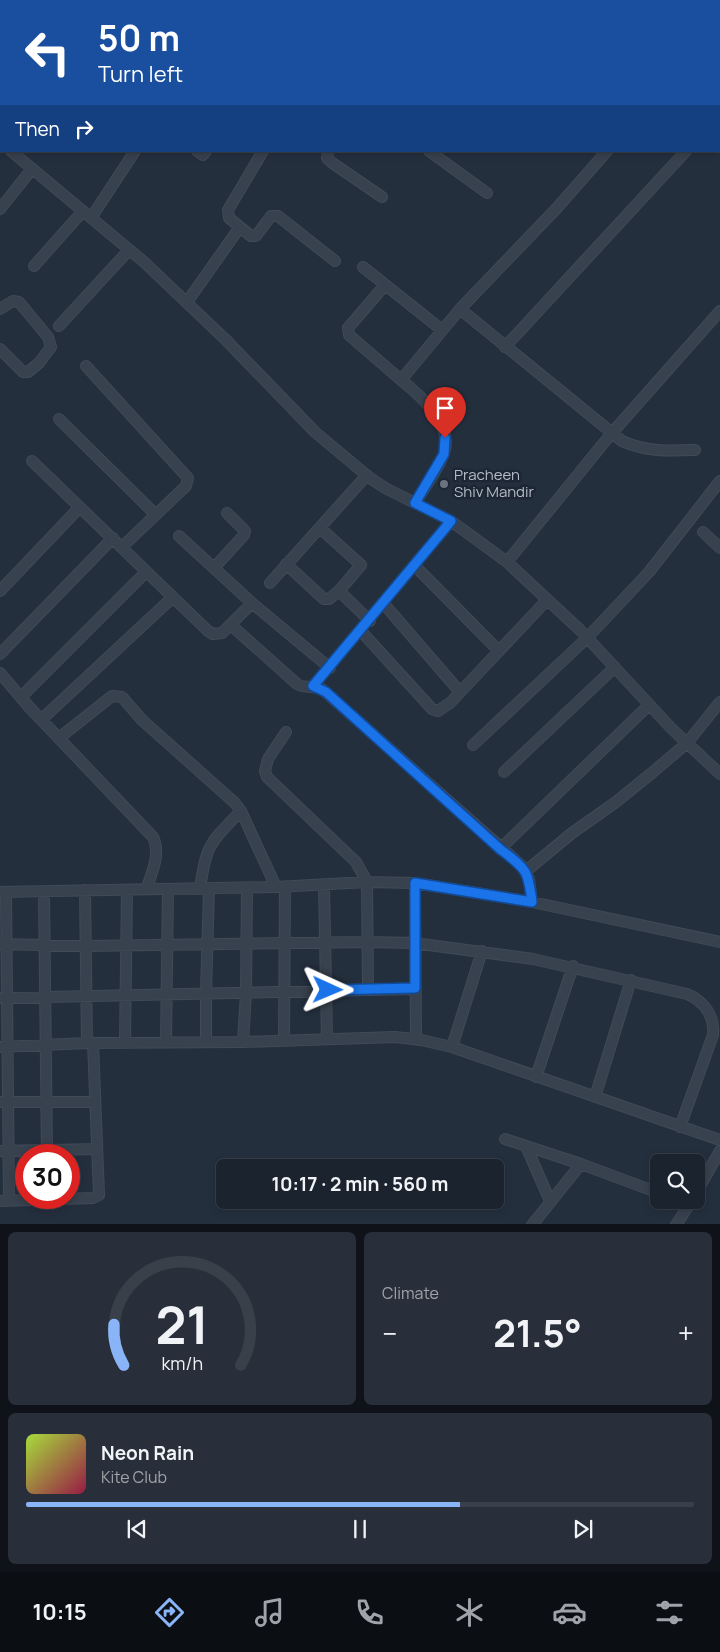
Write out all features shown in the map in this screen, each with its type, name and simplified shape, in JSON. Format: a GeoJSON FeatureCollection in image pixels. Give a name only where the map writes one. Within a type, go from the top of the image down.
{"type":"FeatureCollection","features":[{"type":"Feature","properties":{"kind":"street"},"geometry":{"type":"LineString","coordinates":[[12,152],[188,302],[315,432],[366,475],[385,488],[451,521],[507,562],[587,638],[687,743],[720,774]]}},
{"type":"Feature","properties":{"kind":"street"},"geometry":{"type":"LineString","coordinates":[[34,266],[87,214],[134,152]]}},
{"type":"Feature","properties":{"kind":"street"},"geometry":{"type":"LineString","coordinates":[[262,152],[228,210],[229,218],[251,236],[256,236],[271,216],[278,216],[334,260]]}},
{"type":"Feature","properties":{"kind":"street"},"geometry":{"type":"LineString","coordinates":[[328,152],[327,158],[331,162],[382,197]]}},
{"type":"Feature","properties":{"kind":"street"},"geometry":{"type":"LineString","coordinates":[[430,152],[487,193]]}},
{"type":"Feature","properties":{"kind":"street"},"geometry":{"type":"LineString","coordinates":[[401,380],[460,309],[556,209],[605,152]]}},
{"type":"Feature","properties":{"kind":"street"},"geometry":{"type":"LineString","coordinates":[[505,347],[685,152]]}},
{"type":"Feature","properties":{"kind":"street"},"geometry":{"type":"LineString","coordinates":[[0,209],[32,169]]}},
{"type":"Feature","properties":{"kind":"street"},"geometry":{"type":"LineString","coordinates":[[188,302],[240,227]]}},
{"type":"Feature","properties":{"kind":"street"},"geometry":{"type":"LineString","coordinates":[[59,326],[129,250]]}},
{"type":"Feature","properties":{"kind":"street"},"geometry":{"type":"LineString","coordinates":[[363,267],[442,330]]}},
{"type":"Feature","properties":{"kind":"street"},"geometry":{"type":"LineString","coordinates":[[385,285],[348,328],[349,335],[428,405],[440,421],[445,438],[444,454],[415,503]]}},
{"type":"Feature","properties":{"kind":"street"},"geometry":{"type":"LineString","coordinates":[[0,309],[13,301],[19,302],[48,337],[51,347],[39,363],[28,372],[23,372],[0,349]]}},
{"type":"Feature","properties":{"kind":"street"},"geometry":{"type":"LineString","coordinates":[[460,309],[611,434],[637,448],[656,452],[695,450]]}},
{"type":"Feature","properties":{"kind":"street"},"geometry":{"type":"LineString","coordinates":[[507,562],[611,434],[720,310]]}},
{"type":"Feature","properties":{"kind":"street"},"geometry":{"type":"LineString","coordinates":[[86,366],[188,478],[186,486],[122,547]]}},
{"type":"Feature","properties":{"kind":"street"},"geometry":{"type":"LineString","coordinates":[[59,418],[155,514]]}},
{"type":"Feature","properties":{"kind":"street"},"geometry":{"type":"LineString","coordinates":[[32,461],[79,508],[113,538],[172,598],[213,634],[222,633],[252,603]]}},
{"type":"Feature","properties":{"kind":"street"},"geometry":{"type":"LineString","coordinates":[[270,582],[366,475]]}},
{"type":"Feature","properties":{"kind":"street"},"geometry":{"type":"LineString","coordinates":[[473,745],[587,638],[649,572],[720,481]]}},
{"type":"Feature","properties":{"kind":"street"},"geometry":{"type":"LineString","coordinates":[[0,591],[79,508]]}},
{"type":"Feature","properties":{"kind":"street"},"geometry":{"type":"LineString","coordinates":[[214,568],[244,534],[244,531],[227,513]]}},
{"type":"Feature","properties":{"kind":"street"},"geometry":{"type":"LineString","coordinates":[[231,625],[297,684],[304,688],[313,686],[370,621],[451,521]]}},
{"type":"Feature","properties":{"kind":"street"},"geometry":{"type":"LineString","coordinates":[[286,564],[324,599],[329,599],[339,591],[361,565],[320,528]]}},
{"type":"Feature","properties":{"kind":"street"},"geometry":{"type":"LineString","coordinates":[[703,532],[720,548]]}},
{"type":"Feature","properties":{"kind":"street"},"geometry":{"type":"LineString","coordinates":[[179,536],[252,603],[330,668]]}},
{"type":"Feature","properties":{"kind":"street"},"geometry":{"type":"LineString","coordinates":[[0,654],[113,538]]}},
{"type":"Feature","properties":{"kind":"street"},"geometry":{"type":"LineString","coordinates":[[415,566],[499,651]]}},
{"type":"Feature","properties":{"kind":"street"},"geometry":{"type":"LineString","coordinates":[[21,697],[146,572]]}},
{"type":"Feature","properties":{"kind":"street"},"geometry":{"type":"LineString","coordinates":[[339,591],[370,621]]}},
{"type":"Feature","properties":{"kind":"street"},"geometry":{"type":"LineString","coordinates":[[41,720],[172,598]]}},
{"type":"Feature","properties":{"kind":"street"},"geometry":{"type":"LineString","coordinates":[[361,631],[435,711],[442,710],[547,600]]}},
{"type":"Feature","properties":{"kind":"street"},"geometry":{"type":"LineString","coordinates":[[384,604],[460,692]]}},
{"type":"Feature","properties":{"kind":"street"},"geometry":{"type":"LineString","coordinates":[[504,772],[614,667]]}},
{"type":"Feature","properties":{"kind":"street"},"geometry":{"type":"LineString","coordinates":[[0,673],[41,720],[153,837],[157,845],[157,856],[146,888]]}},
{"type":"Feature","properties":{"kind":"street"},"geometry":{"type":"LineString","coordinates":[[313,686],[326,692],[526,871],[532,902]]}},
{"type":"Feature","properties":{"kind":"street"},"geometry":{"type":"LineString","coordinates":[[59,738],[112,696],[122,697],[142,720],[235,803],[281,887],[286,992],[284,1040]]}},
{"type":"Feature","properties":{"kind":"street"},"geometry":{"type":"LineString","coordinates":[[526,871],[572,833],[628,793],[687,743],[720,702]]}},
{"type":"Feature","properties":{"kind":"street"},"geometry":{"type":"LineString","coordinates":[[500,849],[649,704]]}},
{"type":"Feature","properties":{"kind":"street"},"geometry":{"type":"LineString","coordinates":[[286,732],[265,766],[267,777],[356,862],[367,882],[368,990]]}},
{"type":"Feature","properties":{"kind":"street"},"geometry":{"type":"LineString","coordinates":[[206,1041],[209,944],[204,861],[210,844],[241,812]]}},
{"type":"Feature","properties":{"kind":"street"},"geometry":{"type":"LineString","coordinates":[[4,1201],[3,892],[146,888],[247,888],[367,882],[415,883],[532,902],[720,942]]}},
{"type":"Feature","properties":{"kind":"street"},"geometry":{"type":"LineString","coordinates":[[415,883],[416,1039]]}},
{"type":"Feature","properties":{"kind":"street"},"geometry":{"type":"LineString","coordinates":[[324,885],[328,991],[327,1039]]}},
{"type":"Feature","properties":{"kind":"street"},"geometry":{"type":"LineString","coordinates":[[243,1042],[246,993],[247,888]]}},
{"type":"Feature","properties":{"kind":"street"},"geometry":{"type":"LineString","coordinates":[[166,1042],[169,944],[168,889]]}},
{"type":"Feature","properties":{"kind":"street"},"geometry":{"type":"LineString","coordinates":[[80,1198],[93,1198],[99,1195],[90,1043],[85,996],[85,890]]}},
{"type":"Feature","properties":{"kind":"street"},"geometry":{"type":"LineString","coordinates":[[125,1042],[127,890]]}},
{"type":"Feature","properties":{"kind":"street"},"geometry":{"type":"LineString","coordinates":[[44,892],[47,1144]]}},
{"type":"Feature","properties":{"kind":"street"},"geometry":{"type":"LineString","coordinates":[[2,944],[86,946],[367,942],[414,944],[482,951],[573,966],[631,980],[698,998],[709,1013],[714,1025],[713,1035],[680,1126]]}},
{"type":"Feature","properties":{"kind":"street"},"geometry":{"type":"LineString","coordinates":[[452,1047],[482,951]]}},
{"type":"Feature","properties":{"kind":"street"},"geometry":{"type":"LineString","coordinates":[[536,1077],[573,966]]}},
{"type":"Feature","properties":{"kind":"street"},"geometry":{"type":"LineString","coordinates":[[595,1097],[631,980]]}},
{"type":"Feature","properties":{"kind":"street"},"geometry":{"type":"LineString","coordinates":[[3,998],[415,988]]}},
{"type":"Feature","properties":{"kind":"street"},"geometry":{"type":"LineString","coordinates":[[4,1047],[125,1042],[416,1039],[452,1047],[720,1140]]}},
{"type":"Feature","properties":{"kind":"street"},"geometry":{"type":"LineString","coordinates":[[4,1102],[94,1102]]}},
{"type":"Feature","properties":{"kind":"street"},"geometry":{"type":"LineString","coordinates":[[505,1139],[582,1164],[650,1190]]}},
{"type":"Feature","properties":{"kind":"street"},"geometry":{"type":"LineString","coordinates":[[526,1146],[550,1201]]}},
{"type":"Feature","properties":{"kind":"street"},"geometry":{"type":"LineString","coordinates":[[80,1150],[97,1149]]}},
{"type":"Feature","properties":{"kind":"street"},"geometry":{"type":"LineString","coordinates":[[705,1177],[720,1151]]}},
{"type":"Feature","properties":{"kind":"street"},"geometry":{"type":"LineString","coordinates":[[532,1224],[582,1164]]}},
{"type":"Feature","properties":{"kind":"street"},"geometry":{"type":"LineString","coordinates":[[676,1224],[686,1209]]}},
{"type":"Feature","properties":{"kind":"place","name":"Pracheen Shiv Mandir"},"geometry":{"type":"Point","coordinates":[444,484]}},
{"type":"Feature","properties":{"kind":"route"},"geometry":{"type":"LineString","coordinates":[[328,990],[415,988],[415,883],[463,889],[532,902],[528,875],[522,866],[500,849],[326,692],[313,686],[384,604],[451,521],[415,503],[444,454],[445,438]]}}]}
